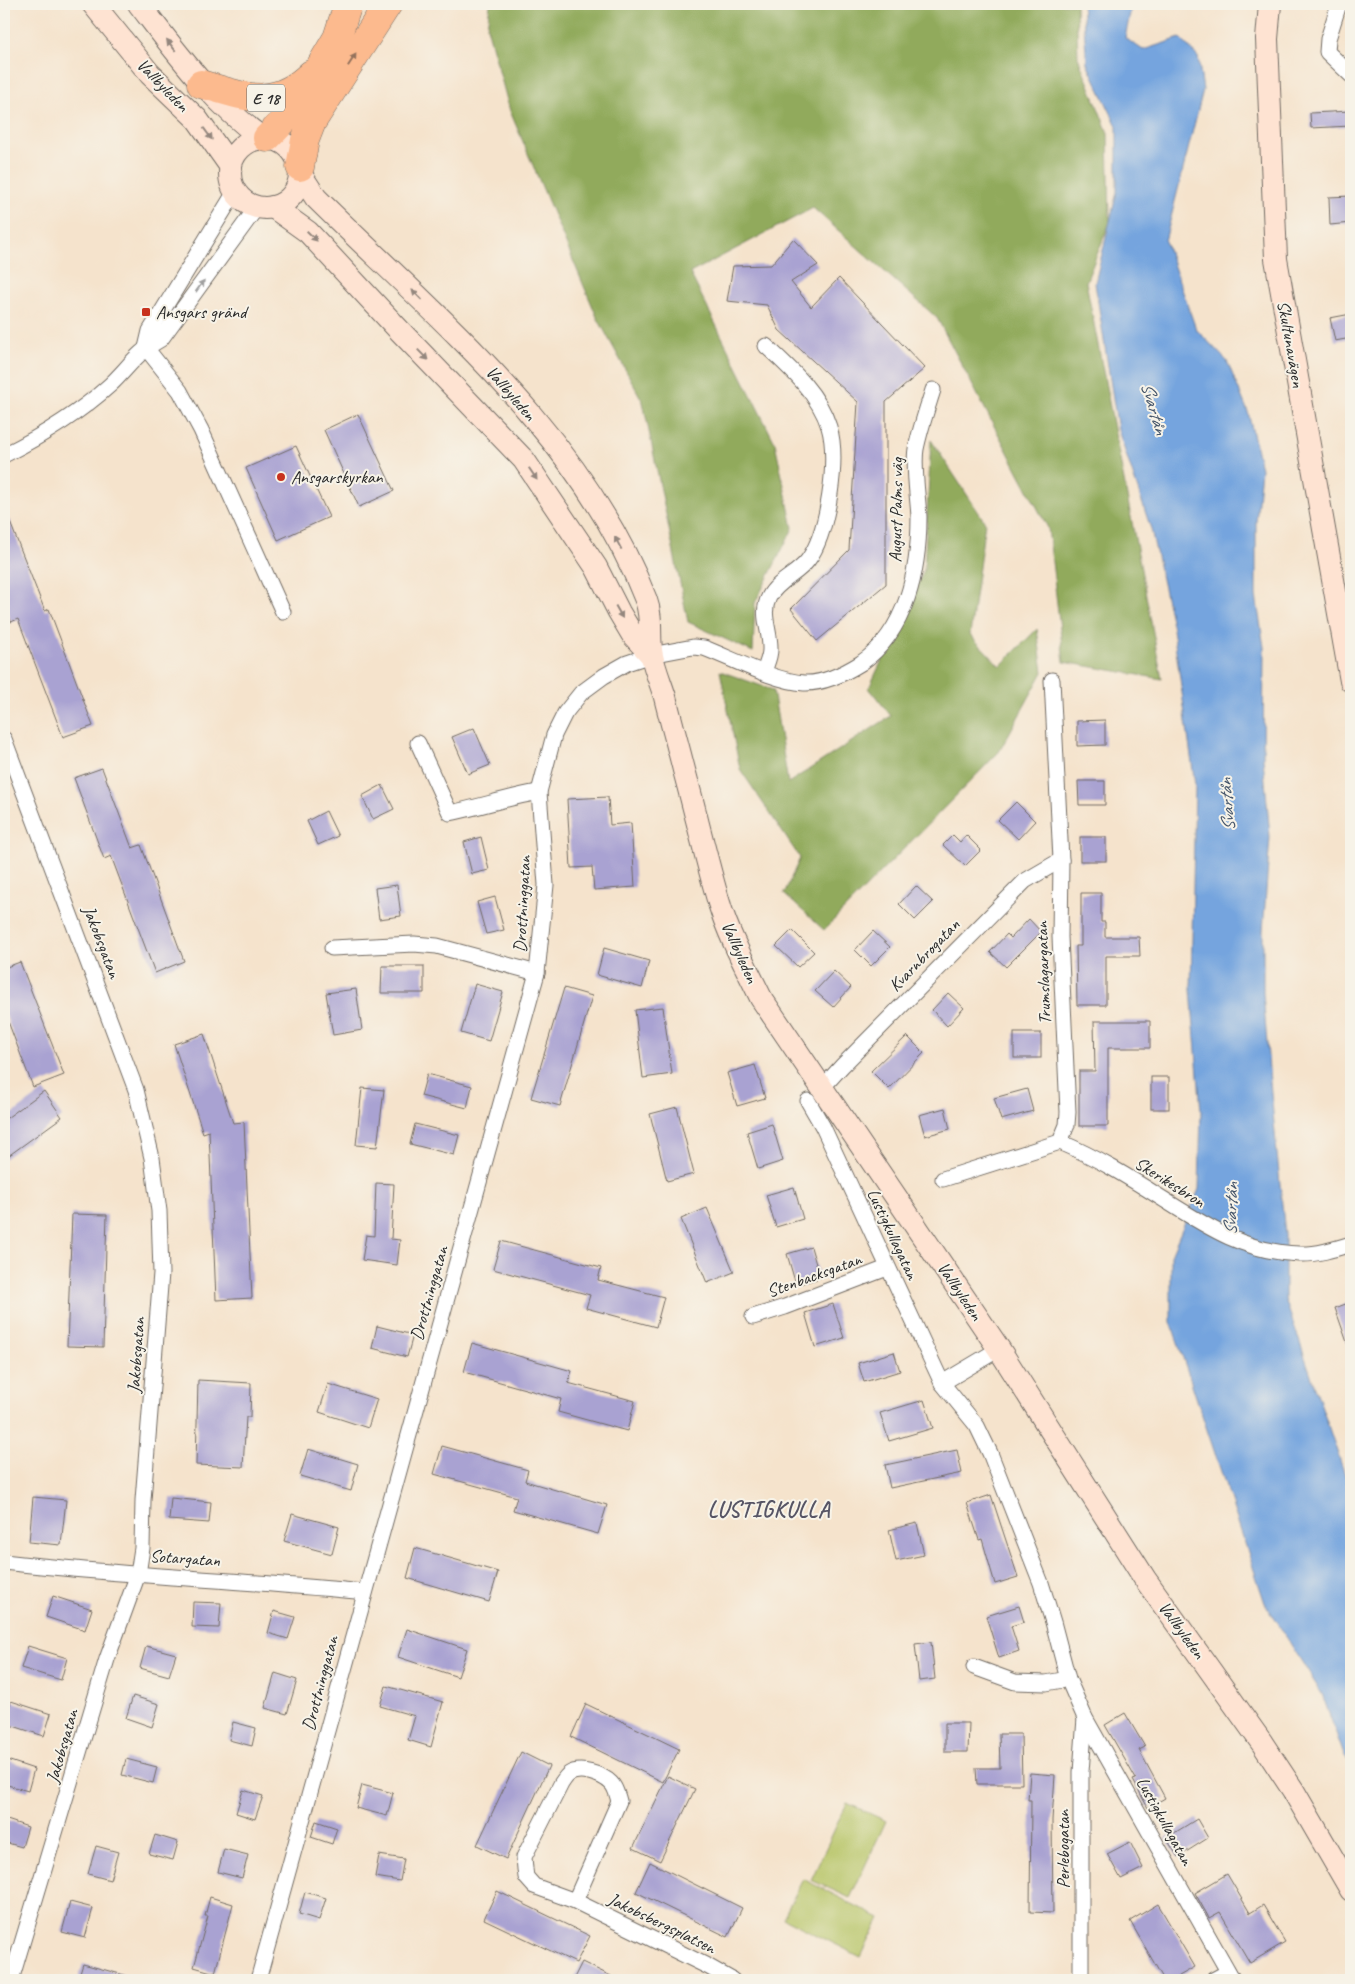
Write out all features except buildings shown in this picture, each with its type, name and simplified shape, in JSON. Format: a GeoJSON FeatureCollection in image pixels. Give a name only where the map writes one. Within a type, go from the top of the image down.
{"type":"FeatureCollection","features":[{"type":"Feature","properties":{"kind":"highway","name":"E 18"},"geometry":{"type":"LineString","coordinates":[[264,138],[295,109],[336,38],[348,4]]}},
{"type":"Feature","properties":{"kind":"highway"},"geometry":{"type":"LineString","coordinates":[[301,171],[305,140],[312,122],[388,4]]}},
{"type":"Feature","properties":{"kind":"highway","name":"E 18"},"geometry":{"type":"LineString","coordinates":[[201,84],[232,93],[272,98],[296,88],[322,65]]}},
{"type":"Feature","properties":{"kind":"main road","name":"Vallbyleden"},"geometry":{"type":"LineString","coordinates":[[92,4],[150,74],[197,119],[231,167]]}},
{"type":"Feature","properties":{"kind":"main road","name":"Vallbyleden"},"geometry":{"type":"LineString","coordinates":[[139,4],[201,84],[244,125],[264,138]]}},
{"type":"Feature","properties":{"kind":"main road","name":"Skultunavägen"},"geometry":{"type":"LineString","coordinates":[[1270,4],[1267,39],[1276,259],[1351,681]]}},
{"type":"Feature","properties":{"kind":"main road"},"geometry":{"type":"LineString","coordinates":[[264,138],[281,141],[288,146],[298,158],[301,171],[296,189],[290,197],[265,207],[245,201],[236,192],[231,175],[231,167],[233,159],[241,148],[254,139],[264,138]]}},
{"type":"Feature","properties":{"kind":"main road","name":"Vallbyleden"},"geometry":{"type":"LineString","coordinates":[[301,171],[316,198],[467,344],[510,390],[554,443],[590,493],[615,536],[646,601],[650,623],[651,655],[695,807],[719,904],[732,938],[762,998],[784,1034],[816,1094],[998,1349],[1145,1579],[1216,1677],[1288,1782],[1351,1890]]}},
{"type":"Feature","properties":{"kind":"main road","name":"Vallbyleden"},"geometry":{"type":"LineString","coordinates":[[265,207],[308,232],[400,332],[524,460],[596,566],[632,634],[651,655]]}},
{"type":"Feature","properties":{"kind":"street"},"geometry":{"type":"LineString","coordinates":[[1339,4],[1328,39],[1327,52],[1351,75]]}},
{"type":"Feature","properties":{"kind":"street"},"geometry":{"type":"LineString","coordinates":[[146,348],[150,331],[236,192]]}},
{"type":"Feature","properties":{"kind":"street"},"geometry":{"type":"LineString","coordinates":[[4,455],[36,439],[80,411],[110,385],[146,348],[161,340],[265,207]]}},
{"type":"Feature","properties":{"kind":"street"},"geometry":{"type":"LineString","coordinates":[[764,672],[770,650],[765,612],[770,596],[808,560],[818,542],[831,492],[832,452],[829,427],[818,404],[804,384],[766,346]]}},
{"type":"Feature","properties":{"kind":"street"},"geometry":{"type":"LineString","coordinates":[[146,348],[180,391],[200,430],[283,612]]}},
{"type":"Feature","properties":{"kind":"street","name":"August Palms väg"},"geometry":{"type":"LineString","coordinates":[[651,655],[693,647],[704,648],[764,672],[788,680],[806,683],[832,678],[849,671],[872,655],[888,638],[903,610],[912,580],[916,560],[919,519],[916,450],[933,390]]}},
{"type":"Feature","properties":{"kind":"street","name":"Drottninggatan"},"geometry":{"type":"LineString","coordinates":[[258,1980],[537,973],[546,885],[539,792],[554,734],[565,714],[581,693],[622,666],[651,655]]}},
{"type":"Feature","properties":{"kind":"street","name":"Trumslagargatan"},"geometry":{"type":"LineString","coordinates":[[1052,680],[1061,860],[1060,937],[1068,1112],[1067,1125],[1060,1142]]}},
{"type":"Feature","properties":{"kind":"street","name":"Jakobsgatan"},"geometry":{"type":"LineString","coordinates":[[4,739],[136,1090],[152,1158],[159,1211],[160,1273],[143,1500],[142,1548],[138,1574],[107,1659],[10,1980]]}},
{"type":"Feature","properties":{"kind":"street"},"geometry":{"type":"LineString","coordinates":[[418,743],[450,813],[479,808],[514,796],[539,792]]}},
{"type":"Feature","properties":{"kind":"street","name":"Kvarnbrogatan"},"geometry":{"type":"LineString","coordinates":[[816,1094],[1007,898],[1025,881],[1061,860]]}},
{"type":"Feature","properties":{"kind":"street"},"geometry":{"type":"LineString","coordinates":[[332,948],[414,944],[437,946],[537,973]]}},
{"type":"Feature","properties":{"kind":"street","name":"Lustigkullagatan"},"geometry":{"type":"LineString","coordinates":[[816,1094],[823,1127],[942,1383],[978,1426],[990,1453],[1040,1583],[1053,1622],[1068,1679],[1086,1718],[1230,1976]]}},
{"type":"Feature","properties":{"kind":"street"},"geometry":{"type":"LineString","coordinates":[[943,1179],[1060,1142]]}},
{"type":"Feature","properties":{"kind":"street","name":"Skerikesbron"},"geometry":{"type":"LineString","coordinates":[[1060,1142],[1081,1151],[1202,1225],[1243,1244],[1279,1252],[1301,1254],[1332,1250],[1351,1244]]}},
{"type":"Feature","properties":{"kind":"street","name":"Stenbacksgatan"},"geometry":{"type":"LineString","coordinates":[[753,1317],[785,1307],[887,1268]]}},
{"type":"Feature","properties":{"kind":"street"},"geometry":{"type":"LineString","coordinates":[[942,1383],[998,1349]]}},
{"type":"Feature","properties":{"kind":"street","name":"Sotargatan"},"geometry":{"type":"LineString","coordinates":[[4,1562],[138,1574],[288,1584],[364,1592]]}},
{"type":"Feature","properties":{"kind":"street"},"geometry":{"type":"LineString","coordinates":[[974,1667],[1022,1683],[1046,1683],[1068,1679]]}},
{"type":"Feature","properties":{"kind":"street","name":"Perlebogatan"},"geometry":{"type":"LineString","coordinates":[[1081,1980],[1082,1772],[1086,1718]]}},
{"type":"Feature","properties":{"kind":"street","name":"Jakobsbergsplatsen"},"geometry":{"type":"LineString","coordinates":[[575,1901],[619,1801],[616,1790],[610,1782],[594,1774],[580,1772],[569,1774],[560,1784],[524,1857],[526,1877],[534,1886],[575,1901],[732,1980]]}},
{"type":"Feature","properties":{"kind":"street"},"geometry":{"type":"LineString","coordinates":[[1214,1980],[1230,1976]]}},
{"type":"Feature","properties":{"kind":"green space"},"geometry":{"type":"Polygon","coordinates":[[[490,4],[1076,4],[1078,57],[1108,133],[1110,222],[1086,282],[1162,679],[1064,662],[1048,528],[937,318],[813,208],[690,273],[775,443],[793,528],[755,603],[753,652],[688,622],[643,402],[597,317],[510,111],[487,27],[490,4]]]}},
{"type":"Feature","properties":{"kind":"green space"},"geometry":{"type":"Polygon","coordinates":[[[931,440],[985,522],[970,635],[1000,666],[1037,629],[1043,672],[999,752],[824,930],[784,894],[800,858],[740,769],[720,671],[773,690],[788,783],[891,716],[869,688],[924,570],[931,440]]]}},
{"type":"Feature","properties":{"kind":"green space"},"geometry":{"type":"Polygon","coordinates":[[[847,1803],[886,1821],[850,1898],[811,1880],[847,1803]]]}},
{"type":"Feature","properties":{"kind":"green space"},"geometry":{"type":"Polygon","coordinates":[[[803,1879],[880,1918],[861,1957],[783,1918],[803,1879]]]}},
{"type":"Feature","properties":{"kind":"water","name":"Svartån"},"geometry":{"type":"Polygon","coordinates":[[[1082,4],[1132,4],[1125,38],[1143,50],[1180,38],[1198,57],[1203,90],[1165,241],[1196,329],[1227,361],[1248,412],[1261,469],[1256,523],[1256,596],[1264,647],[1263,758],[1270,837],[1263,931],[1263,993],[1285,1235],[1285,1299],[1345,1475],[1351,1486],[1351,1763],[1344,1755],[1322,1694],[1265,1603],[1171,1322],[1171,1255],[1199,1189],[1201,1111],[1191,990],[1195,785],[1173,629],[1151,529],[1118,430],[1095,283],[1117,192],[1117,126],[1087,63],[1082,4]]]}},
{"type":"Feature","properties":{"kind":"place","name":"Ansgars gränd"},"geometry":{"type":"Point","coordinates":[146,312]}},
{"type":"Feature","properties":{"kind":"place","name":"Ansgarskyrkan"},"geometry":{"type":"Point","coordinates":[281,477]}},
{"type":"Feature","properties":{"kind":"district","name":"LUSTIGKULLA"},"geometry":{"type":"Point","coordinates":[769,1509]}}]}
